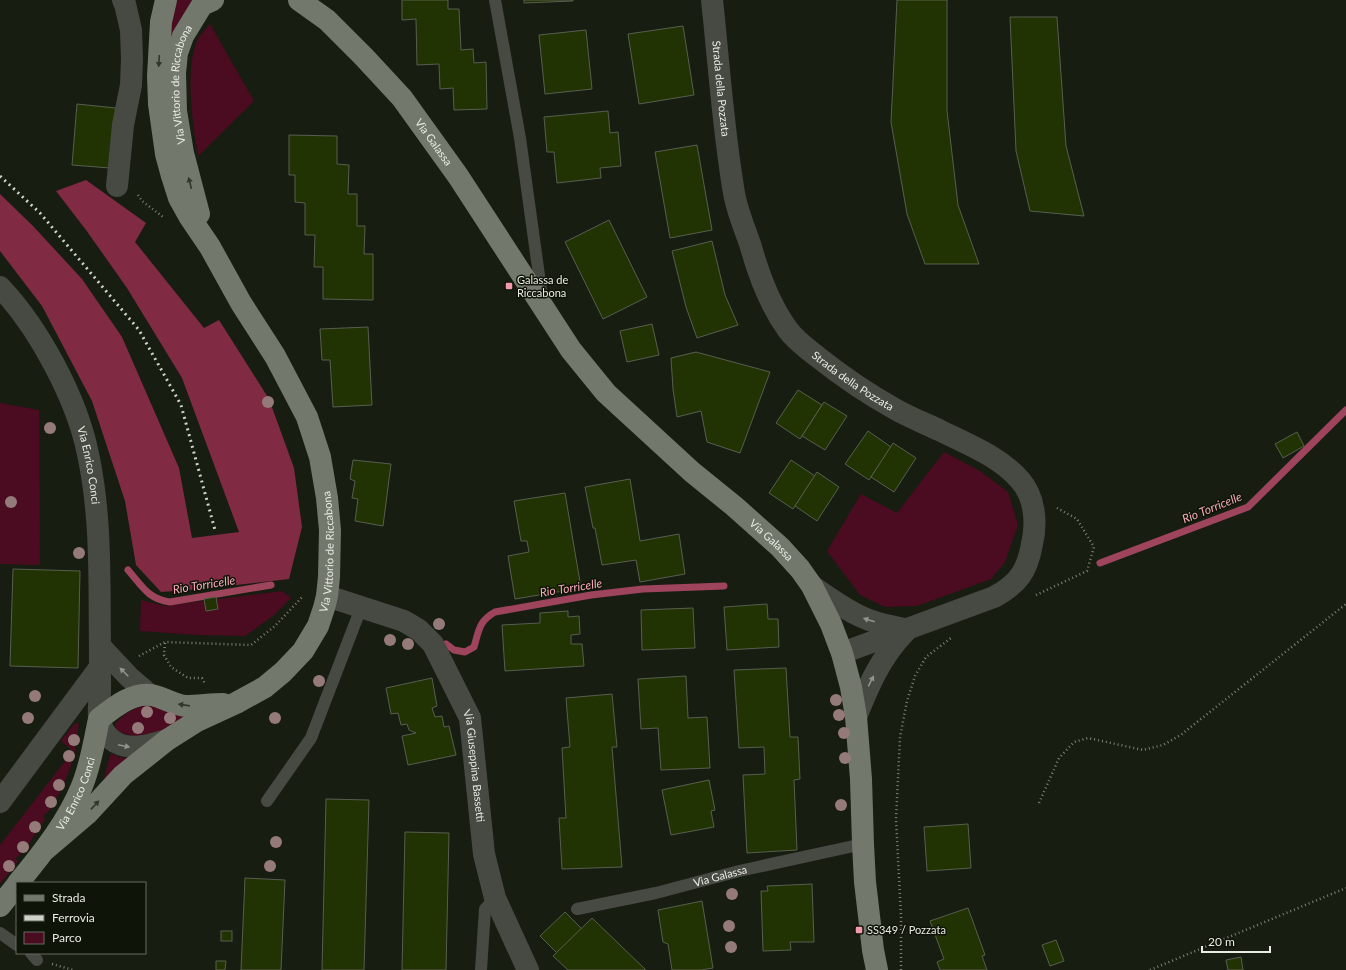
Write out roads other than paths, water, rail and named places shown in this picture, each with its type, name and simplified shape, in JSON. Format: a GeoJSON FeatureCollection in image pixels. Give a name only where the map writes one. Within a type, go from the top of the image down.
{"type":"FeatureCollection","features":[{"type":"Feature","properties":{"kind":"main road","name":"Via Vittorio de Riccabona"},"geometry":{"type":"LineString","coordinates":[[46,850],[87,814],[123,775],[167,740],[197,721],[236,703],[265,687],[283,672],[303,651],[318,626],[327,596],[330,530],[320,457],[307,417],[282,368],[241,303],[210,247],[179,198],[166,154],[159,104],[158,76],[161,22],[166,0]]}},
{"type":"Feature","properties":{"kind":"main road","name":"Via Vittorio de Riccabona"},"geometry":{"type":"LineString","coordinates":[[210,247],[193,194],[183,153],[176,111],[175,73],[177,53],[183,36],[202,5],[212,0]]}},
{"type":"Feature","properties":{"kind":"main road","name":"Via Galassa"},"geometry":{"type":"LineString","coordinates":[[299,0],[326,20],[364,57],[402,98],[458,176],[571,350],[606,393],[692,472],[780,546],[812,586],[831,624],[842,653],[851,687],[856,717],[862,779],[865,882],[873,950],[878,970]]}},
{"type":"Feature","properties":{"kind":"main road","name":"Via Vittorio de Riccabona"},"geometry":{"type":"LineString","coordinates":[[150,695],[168,702],[186,706],[236,703]]}},
{"type":"Feature","properties":{"kind":"main road"},"geometry":{"type":"LineString","coordinates":[[99,718],[119,704],[136,697],[150,695]]}},
{"type":"Feature","properties":{"kind":"main road","name":"Via Enrico Conci"},"geometry":{"type":"LineString","coordinates":[[20,882],[46,850],[82,788],[91,761],[99,718]]}},
{"type":"Feature","properties":{"kind":"main road","name":"Via Enrico Conci"},"geometry":{"type":"LineString","coordinates":[[0,906],[16,886]]}},
{"type":"Feature","properties":{"kind":"street"},"geometry":{"type":"LineString","coordinates":[[123,0],[131,30],[132,59],[130,85],[123,125],[127,189]]}},
{"type":"Feature","properties":{"kind":"street","name":"Strada della Pozzata"},"geometry":{"type":"LineString","coordinates":[[712,0],[721,102],[734,195],[756,265],[770,301],[789,331],[814,354],[858,387],[896,410],[965,443],[998,461],[1020,480],[1030,494],[1035,525],[1033,542],[1029,560],[1019,580],[1008,589],[994,597],[842,653]]}},
{"type":"Feature","properties":{"kind":"street","name":"Via Enrico Conci"},"geometry":{"type":"LineString","coordinates":[[0,288],[14,302],[40,340],[63,382],[77,417],[88,453],[95,494],[100,580],[99,718]]}},
{"type":"Feature","properties":{"kind":"street"},"geometry":{"type":"LineString","coordinates":[[812,586],[843,607],[863,618],[907,630]]}},
{"type":"Feature","properties":{"kind":"street","name":"Via Giuseppina Bassetti"},"geometry":{"type":"LineString","coordinates":[[327,596],[404,621],[418,630],[433,644],[470,718],[484,854],[494,898],[528,970]]}},
{"type":"Feature","properties":{"kind":"street","name":"Strada della Pozzata"},"geometry":{"type":"LineString","coordinates":[[856,717],[867,690],[884,656],[892,645],[907,630]]}},
{"type":"Feature","properties":{"kind":"street"},"geometry":{"type":"LineString","coordinates":[[0,802],[100,656]]}},
{"type":"Feature","properties":{"kind":"street","name":"Via Vittorio de Riccabona"},"geometry":{"type":"LineString","coordinates":[[100,656],[129,677],[150,695]]}},
{"type":"Feature","properties":{"kind":"street","name":"Via Vittorio de Riccabona"},"geometry":{"type":"LineString","coordinates":[[99,718],[105,733],[116,744],[131,747],[147,746],[167,740]]}},
{"type":"Feature","properties":{"kind":"lane","name":"Via Galassa"},"geometry":{"type":"LineString","coordinates":[[495,0],[520,138],[543,306]]}},
{"type":"Feature","properties":{"kind":"lane"},"geometry":{"type":"LineString","coordinates":[[266,801],[311,738],[361,608]]}},
{"type":"Feature","properties":{"kind":"lane","name":"Via Galassa"},"geometry":{"type":"LineString","coordinates":[[577,909],[656,893],[739,871],[863,844]]}},
{"type":"Feature","properties":{"kind":"lane"},"geometry":{"type":"LineString","coordinates":[[481,970],[485,909],[494,898]]}},
{"type":"Feature","properties":{"kind":"lane"},"geometry":{"type":"LineString","coordinates":[[0,933],[16,944]]}},
{"type":"Feature","properties":{"kind":"waterway","name":"Rio Torricelle"},"geometry":{"type":"LineString","coordinates":[[1100,563],[1248,507],[1346,410]]}},
{"type":"Feature","properties":{"kind":"waterway","name":"Rio Torricelle"},"geometry":{"type":"LineString","coordinates":[[128,570],[151,595],[170,602],[271,585]]}},
{"type":"Feature","properties":{"kind":"waterway","name":"Rio Torricelle"},"geometry":{"type":"LineString","coordinates":[[446,644],[454,650],[465,652],[474,647],[480,626],[490,615],[495,612],[591,595],[643,589],[724,586]]}},
{"type":"Feature","properties":{"kind":"railway"},"geometry":{"type":"LineString","coordinates":[[0,176],[40,213],[139,330],[181,405],[215,530]]}},
{"type":"Feature","properties":{"kind":"place","name":"Galassa de Riccabona"},"geometry":{"type":"Point","coordinates":[509,286]}},
{"type":"Feature","properties":{"kind":"place","name":"SS349 / Pozzata"},"geometry":{"type":"Point","coordinates":[859,930]}}]}
